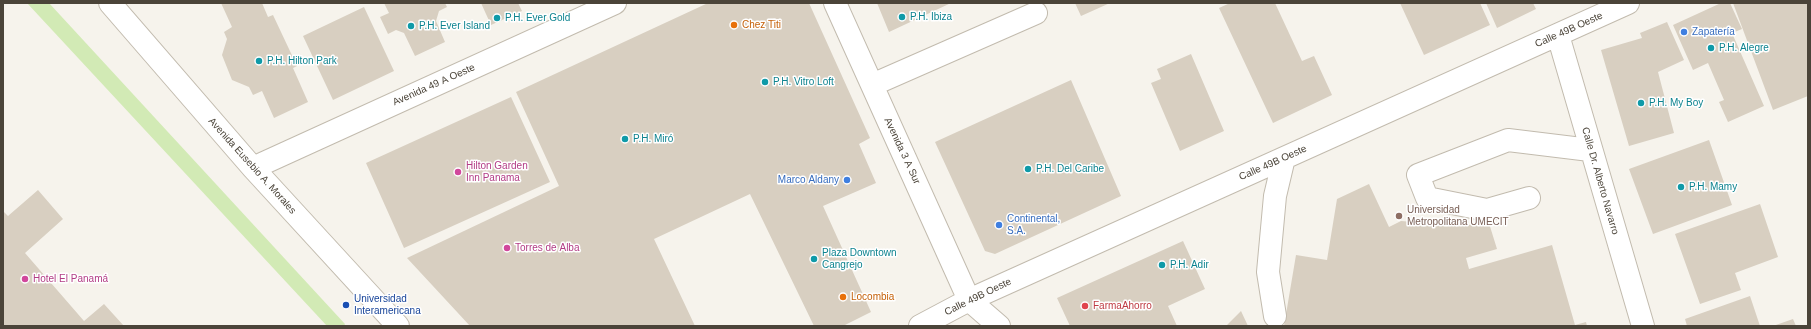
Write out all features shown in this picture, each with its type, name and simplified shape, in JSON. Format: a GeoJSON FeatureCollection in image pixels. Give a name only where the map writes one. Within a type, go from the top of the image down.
{"type":"FeatureCollection","features":[{"type":"Feature","properties":{"kind":"street","name":"Avenida Eusebio A. Morales"},"geometry":{"type":"LineString","coordinates":[[110,3],[253,168],[398,326]]}},
{"type":"Feature","properties":{"kind":"street","name":"Avenida 49 A Oeste"},"geometry":{"type":"LineString","coordinates":[[253,168],[615,3]]}},
{"type":"Feature","properties":{"kind":"street","name":"Avenida 3 A Sur"},"geometry":{"type":"LineString","coordinates":[[835,3],[969,300]]}},
{"type":"Feature","properties":{"kind":"street","name":"Calle 49B Oeste"},"geometry":{"type":"LineString","coordinates":[[920,326],[969,300],[1628,3]]}},
{"type":"Feature","properties":{"kind":"street"},"geometry":{"type":"LineString","coordinates":[[872,85],[1036,12]]}},
{"type":"Feature","properties":{"kind":"street","name":"Calle Dr. Alberto Navarro"},"geometry":{"type":"LineString","coordinates":[[1558,35],[1590,150],[1643,326]]}},
{"type":"Feature","properties":{"kind":"street"},"geometry":{"type":"LineString","coordinates":[[1528,198],[1487,210],[1427,198],[1418,175],[1508,140],[1590,150]]}},
{"type":"Feature","properties":{"kind":"street"},"geometry":{"type":"LineString","coordinates":[[1274,316],[1268,272],[1275,196],[1284,158]]}},
{"type":"Feature","properties":{"kind":"street"},"geometry":{"type":"LineString","coordinates":[[969,300],[999,326]]}},
{"type":"Feature","properties":{"kind":"green space"},"geometry":{"type":"Polygon","coordinates":[[[27,3],[49,3],[345,324],[344,326],[327,326],[27,3]]]}},
{"type":"Feature","properties":{"kind":"building","name":"P.H. Hilton Park"},"geometry":{"type":"Polygon","coordinates":[[[221,3],[262,3],[268,17],[273,15],[297,66],[293,68],[308,102],[274,118],[262,91],[253,95],[249,87],[232,80],[222,55],[227,39],[224,32],[232,27],[221,3]]]}},
{"type":"Feature","properties":{"kind":"building","name":"P.H. Ever Island"},"geometry":{"type":"Polygon","coordinates":[[[384,3],[445,3],[447,7],[439,11],[436,21],[445,42],[415,56],[404,33],[396,30],[388,34],[380,17],[389,13],[384,3]]]}},
{"type":"Feature","properties":{"kind":"building","name":"P.H. Ever Gold"},"geometry":{"type":"Polygon","coordinates":[[[481,3],[518,3],[522,11],[491,25],[481,3]]]}},
{"type":"Feature","properties":{"kind":"building"},"geometry":{"type":"Polygon","coordinates":[[[708,3],[809,3],[870,138],[859,144],[876,183],[823,206],[871,312],[843,326],[814,326],[750,194],[654,239],[695,326],[470,326],[407,258],[559,186],[516,92],[708,3]]]}},
{"type":"Feature","properties":{"kind":"building","name":"P.H. Ibiza"},"geometry":{"type":"Polygon","coordinates":[[[877,3],[951,3],[889,32],[877,3]]]}},
{"type":"Feature","properties":{"kind":"building"},"geometry":{"type":"Polygon","coordinates":[[[1075,3],[1110,3],[1081,16],[1075,3]]]}},
{"type":"Feature","properties":{"kind":"building"},"geometry":{"type":"Polygon","coordinates":[[[1230,3],[1275,3],[1302,61],[1314,56],[1332,95],[1273,123],[1219,8],[1230,3]]]}},
{"type":"Feature","properties":{"kind":"building"},"geometry":{"type":"Polygon","coordinates":[[[1400,3],[1480,3],[1490,25],[1424,55],[1400,3]]]}},
{"type":"Feature","properties":{"kind":"building"},"geometry":{"type":"Polygon","coordinates":[[[1486,3],[1533,3],[1536,9],[1497,28],[1486,3]]]}},
{"type":"Feature","properties":{"kind":"building","name":"P.H. Alegre"},"geometry":{"type":"Polygon","coordinates":[[[1721,3],[1730,3],[1742,29],[1732,33],[1764,106],[1728,122],[1719,102],[1724,100],[1708,63],[1693,70],[1673,25],[1721,3]]]}},
{"type":"Feature","properties":{"kind":"building"},"geometry":{"type":"Polygon","coordinates":[[[1733,3],[1808,3],[1808,96],[1773,110],[1733,3]]]}},
{"type":"Feature","properties":{"kind":"building"},"geometry":{"type":"Polygon","coordinates":[[[364,7],[394,71],[333,100],[303,36],[364,7]]]}},
{"type":"Feature","properties":{"kind":"building","name":"P.H. My Boy"},"geometry":{"type":"Polygon","coordinates":[[[1667,22],[1684,60],[1658,72],[1674,133],[1629,146],[1601,50],[1642,38],[1640,33],[1667,22]]]}},
{"type":"Feature","properties":{"kind":"building"},"geometry":{"type":"Polygon","coordinates":[[[1191,54],[1224,131],[1180,151],[1151,83],[1161,79],[1157,69],[1191,54]]]}},
{"type":"Feature","properties":{"kind":"building","name":"P.H. Del Caribe"},"geometry":{"type":"Polygon","coordinates":[[[1071,80],[1121,196],[995,254],[985,251],[935,142],[1071,80]]]}},
{"type":"Feature","properties":{"kind":"building","name":"Hilton Garden Inn Panama"},"geometry":{"type":"Polygon","coordinates":[[[511,97],[550,182],[404,248],[366,163],[511,97]]]}},
{"type":"Feature","properties":{"kind":"building","name":"P.H. Mamy"},"geometry":{"type":"Polygon","coordinates":[[[1709,140],[1732,205],[1653,234],[1629,169],[1709,140]]]}},
{"type":"Feature","properties":{"kind":"building"},"geometry":{"type":"Polygon","coordinates":[[[1369,184],[1389,227],[1401,221],[1465,226],[1488,220],[1497,249],[1466,258],[1469,269],[1552,245],[1575,325],[1586,322],[1587,326],[1284,326],[1296,255],[1327,260],[1337,199],[1369,184]]]}},
{"type":"Feature","properties":{"kind":"building","name":"Hotel El Panamá"},"geometry":{"type":"Polygon","coordinates":[[[38,190],[63,219],[25,253],[84,321],[104,304],[124,326],[3,326],[3,211],[8,216],[38,190]]]}},
{"type":"Feature","properties":{"kind":"building"},"geometry":{"type":"Polygon","coordinates":[[[1760,204],[1778,257],[1735,273],[1741,290],[1700,304],[1675,234],[1760,204]]]}},
{"type":"Feature","properties":{"kind":"building","name":"P.H. Adir"},"geometry":{"type":"Polygon","coordinates":[[[1183,241],[1205,289],[1168,306],[1177,326],[1070,326],[1057,298],[1183,241]]]}},
{"type":"Feature","properties":{"kind":"building"},"geometry":{"type":"Polygon","coordinates":[[[1750,296],[1760,326],[1687,326],[1685,319],[1750,296]]]}},
{"type":"Feature","properties":{"kind":"building"},"geometry":{"type":"Polygon","coordinates":[[[1241,311],[1248,326],[1226,326],[1241,311]]]}},
{"type":"Feature","properties":{"kind":"building"},"geometry":{"type":"Polygon","coordinates":[[[1793,319],[1796,326],[1773,326],[1793,319]]]}},
{"type":"Feature","properties":{"kind":"place","name":"P.H. Ibiza"},"geometry":{"type":"Point","coordinates":[902,17]}},
{"type":"Feature","properties":{"kind":"place","name":"P.H. Ever Gold"},"geometry":{"type":"Point","coordinates":[497,18]}},
{"type":"Feature","properties":{"kind":"place","name":"Chez Titi"},"geometry":{"type":"Point","coordinates":[734,25]}},
{"type":"Feature","properties":{"kind":"place","name":"P.H. Ever Island"},"geometry":{"type":"Point","coordinates":[411,26]}},
{"type":"Feature","properties":{"kind":"place","name":"Zapatería"},"geometry":{"type":"Point","coordinates":[1684,32]}},
{"type":"Feature","properties":{"kind":"place","name":"P.H. Alegre"},"geometry":{"type":"Point","coordinates":[1711,48]}},
{"type":"Feature","properties":{"kind":"place","name":"P.H. Hilton Park"},"geometry":{"type":"Point","coordinates":[259,61]}},
{"type":"Feature","properties":{"kind":"place","name":"P.H. Vitro Loft"},"geometry":{"type":"Point","coordinates":[765,82]}},
{"type":"Feature","properties":{"kind":"place","name":"P.H. My Boy"},"geometry":{"type":"Point","coordinates":[1641,103]}},
{"type":"Feature","properties":{"kind":"place","name":"P.H. Miró"},"geometry":{"type":"Point","coordinates":[625,139]}},
{"type":"Feature","properties":{"kind":"place","name":"P.H. Del Caribe"},"geometry":{"type":"Point","coordinates":[1028,169]}},
{"type":"Feature","properties":{"kind":"place","name":"Hilton Garden Inn Panama"},"geometry":{"type":"Point","coordinates":[458,172]}},
{"type":"Feature","properties":{"kind":"place","name":"Marco Aldany"},"geometry":{"type":"Point","coordinates":[847,180]}},
{"type":"Feature","properties":{"kind":"place","name":"P.H. Mamy"},"geometry":{"type":"Point","coordinates":[1681,187]}},
{"type":"Feature","properties":{"kind":"place","name":"Universidad Metropolitana UMECIT"},"geometry":{"type":"Point","coordinates":[1399,216]}},
{"type":"Feature","properties":{"kind":"place","name":"Continental, S.A."},"geometry":{"type":"Point","coordinates":[999,225]}},
{"type":"Feature","properties":{"kind":"place","name":"Torres de Alba"},"geometry":{"type":"Point","coordinates":[507,248]}},
{"type":"Feature","properties":{"kind":"place","name":"Plaza Downtown Cangrejo"},"geometry":{"type":"Point","coordinates":[814,259]}},
{"type":"Feature","properties":{"kind":"place","name":"P.H. Adir"},"geometry":{"type":"Point","coordinates":[1162,265]}},
{"type":"Feature","properties":{"kind":"place","name":"Hotel El Panamá"},"geometry":{"type":"Point","coordinates":[25,279]}},
{"type":"Feature","properties":{"kind":"place","name":"Locombia"},"geometry":{"type":"Point","coordinates":[843,297]}},
{"type":"Feature","properties":{"kind":"place","name":"Universidad Interamericana"},"geometry":{"type":"Point","coordinates":[346,305]}},
{"type":"Feature","properties":{"kind":"place","name":"FarmaAhorro"},"geometry":{"type":"Point","coordinates":[1085,306]}}]}
